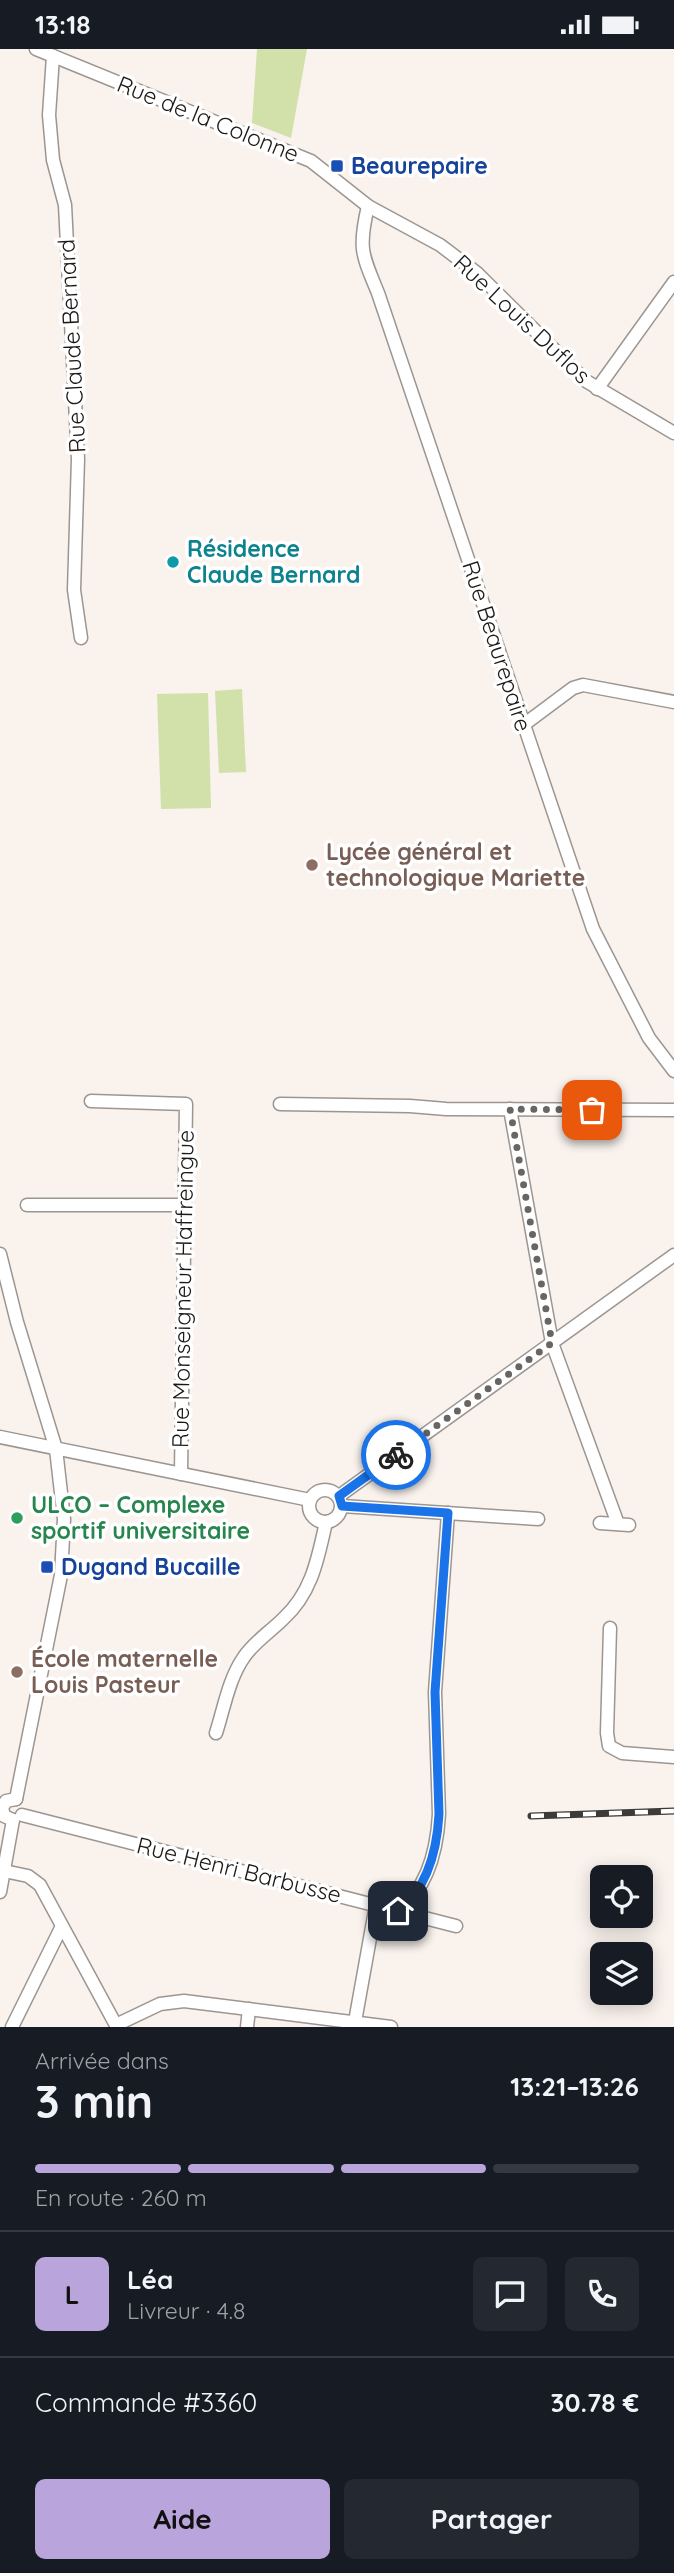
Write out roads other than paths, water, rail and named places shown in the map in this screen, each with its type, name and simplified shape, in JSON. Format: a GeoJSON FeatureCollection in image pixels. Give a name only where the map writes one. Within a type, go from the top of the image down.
{"type":"FeatureCollection","features":[{"type":"Feature","properties":{"kind":"street","name":"Rue de la Colonne"},"geometry":{"type":"LineString","coordinates":[[36,49],[306,158],[324,169],[369,206]]}},
{"type":"Feature","properties":{"kind":"street","name":"Rue Claude Bernard"},"geometry":{"type":"LineString","coordinates":[[53,56],[49,115],[53,160],[65,205],[78,459],[74,590],[80,638]]}},
{"type":"Feature","properties":{"kind":"street","name":"Rue Beaurepaire"},"geometry":{"type":"LineString","coordinates":[[369,206],[362,251],[596,937],[649,1038],[674,1071]]}},
{"type":"Feature","properties":{"kind":"street","name":"Rue Louis Duflos"},"geometry":{"type":"LineString","coordinates":[[369,206],[440,245],[477,272],[580,376],[597,389],[674,433]]}},
{"type":"Feature","properties":{"kind":"street"},"geometry":{"type":"LineString","coordinates":[[597,389],[674,282]]}},
{"type":"Feature","properties":{"kind":"street"},"geometry":{"type":"LineString","coordinates":[[522,726],[573,688],[583,685],[674,702]]}},
{"type":"Feature","properties":{"kind":"street","name":"Rue Monseigneur Haffreingue"},"geometry":{"type":"LineString","coordinates":[[91,1101],[186,1104],[181,1474]]}},
{"type":"Feature","properties":{"kind":"street"},"geometry":{"type":"LineString","coordinates":[[280,1104],[674,1110]]}},
{"type":"Feature","properties":{"kind":"street"},"geometry":{"type":"LineString","coordinates":[[510,1109],[552,1343],[623,1524],[600,1523]]}},
{"type":"Feature","properties":{"kind":"street"},"geometry":{"type":"LineString","coordinates":[[27,1205],[185,1205]]}},
{"type":"Feature","properties":{"kind":"street"},"geometry":{"type":"LineString","coordinates":[[0,1254],[17,1322],[57,1449],[64,1506],[64,1554],[57,1598],[7,1799],[2,1808],[3,1814],[18,1817]]}},
{"type":"Feature","properties":{"kind":"street"},"geometry":{"type":"LineString","coordinates":[[538,1519],[448,1513],[340,1501],[331,1490],[323,1489],[314,1494],[309,1507],[313,1516],[326,1522],[337,1517],[340,1501],[674,1255]]}},
{"type":"Feature","properties":{"kind":"street"},"geometry":{"type":"LineString","coordinates":[[0,1437],[310,1500]]}},
{"type":"Feature","properties":{"kind":"street"},"geometry":{"type":"LineString","coordinates":[[398,1911],[414,1898],[422,1885],[437,1833],[439,1814],[435,1692],[448,1513]]}},
{"type":"Feature","properties":{"kind":"street"},"geometry":{"type":"LineString","coordinates":[[216,1733],[243,1658],[288,1615],[307,1589],[326,1522]]}},
{"type":"Feature","properties":{"kind":"street"},"geometry":{"type":"LineString","coordinates":[[610,1627],[607,1733],[609,1746],[622,1753],[674,1757]]}},
{"type":"Feature","properties":{"kind":"street"},"geometry":{"type":"LineString","coordinates":[[0,1892],[23,1805],[7,1799]]}},
{"type":"Feature","properties":{"kind":"street","name":"Rue Henri Barbusse"},"geometry":{"type":"LineString","coordinates":[[18,1817],[456,1926]]}},
{"type":"Feature","properties":{"kind":"street"},"geometry":{"type":"LineString","coordinates":[[4,1871],[37,1880],[116,2026],[149,2008],[171,2001],[192,2001],[354,2025],[391,2027]]}},
{"type":"Feature","properties":{"kind":"street"},"geometry":{"type":"LineString","coordinates":[[354,2025],[376,1905]]}},
{"type":"Feature","properties":{"kind":"street"},"geometry":{"type":"LineString","coordinates":[[12,2027],[62,1926]]}},
{"type":"Feature","properties":{"kind":"street"},"geometry":{"type":"LineString","coordinates":[[247,2027],[249,2009]]}},
{"type":"Feature","properties":{"kind":"railway"},"geometry":{"type":"LineString","coordinates":[[531,1816],[674,1811]]}},
{"type":"Feature","properties":{"kind":"place","name":"Beaurepaire"},"geometry":{"type":"Point","coordinates":[337,166]}},
{"type":"Feature","properties":{"kind":"place","name":"Résidence Claude Bernard"},"geometry":{"type":"Point","coordinates":[173,562]}},
{"type":"Feature","properties":{"kind":"place","name":"Lycée général et technologique Mariette"},"geometry":{"type":"Point","coordinates":[312,865]}},
{"type":"Feature","properties":{"kind":"place","name":"ULCO – Complexe sportif universitaire"},"geometry":{"type":"Point","coordinates":[17,1518]}},
{"type":"Feature","properties":{"kind":"place","name":"Dugand Bucaille"},"geometry":{"type":"Point","coordinates":[47,1567]}},
{"type":"Feature","properties":{"kind":"place","name":"École maternelle Louis Pasteur"},"geometry":{"type":"Point","coordinates":[17,1672]}}]}
